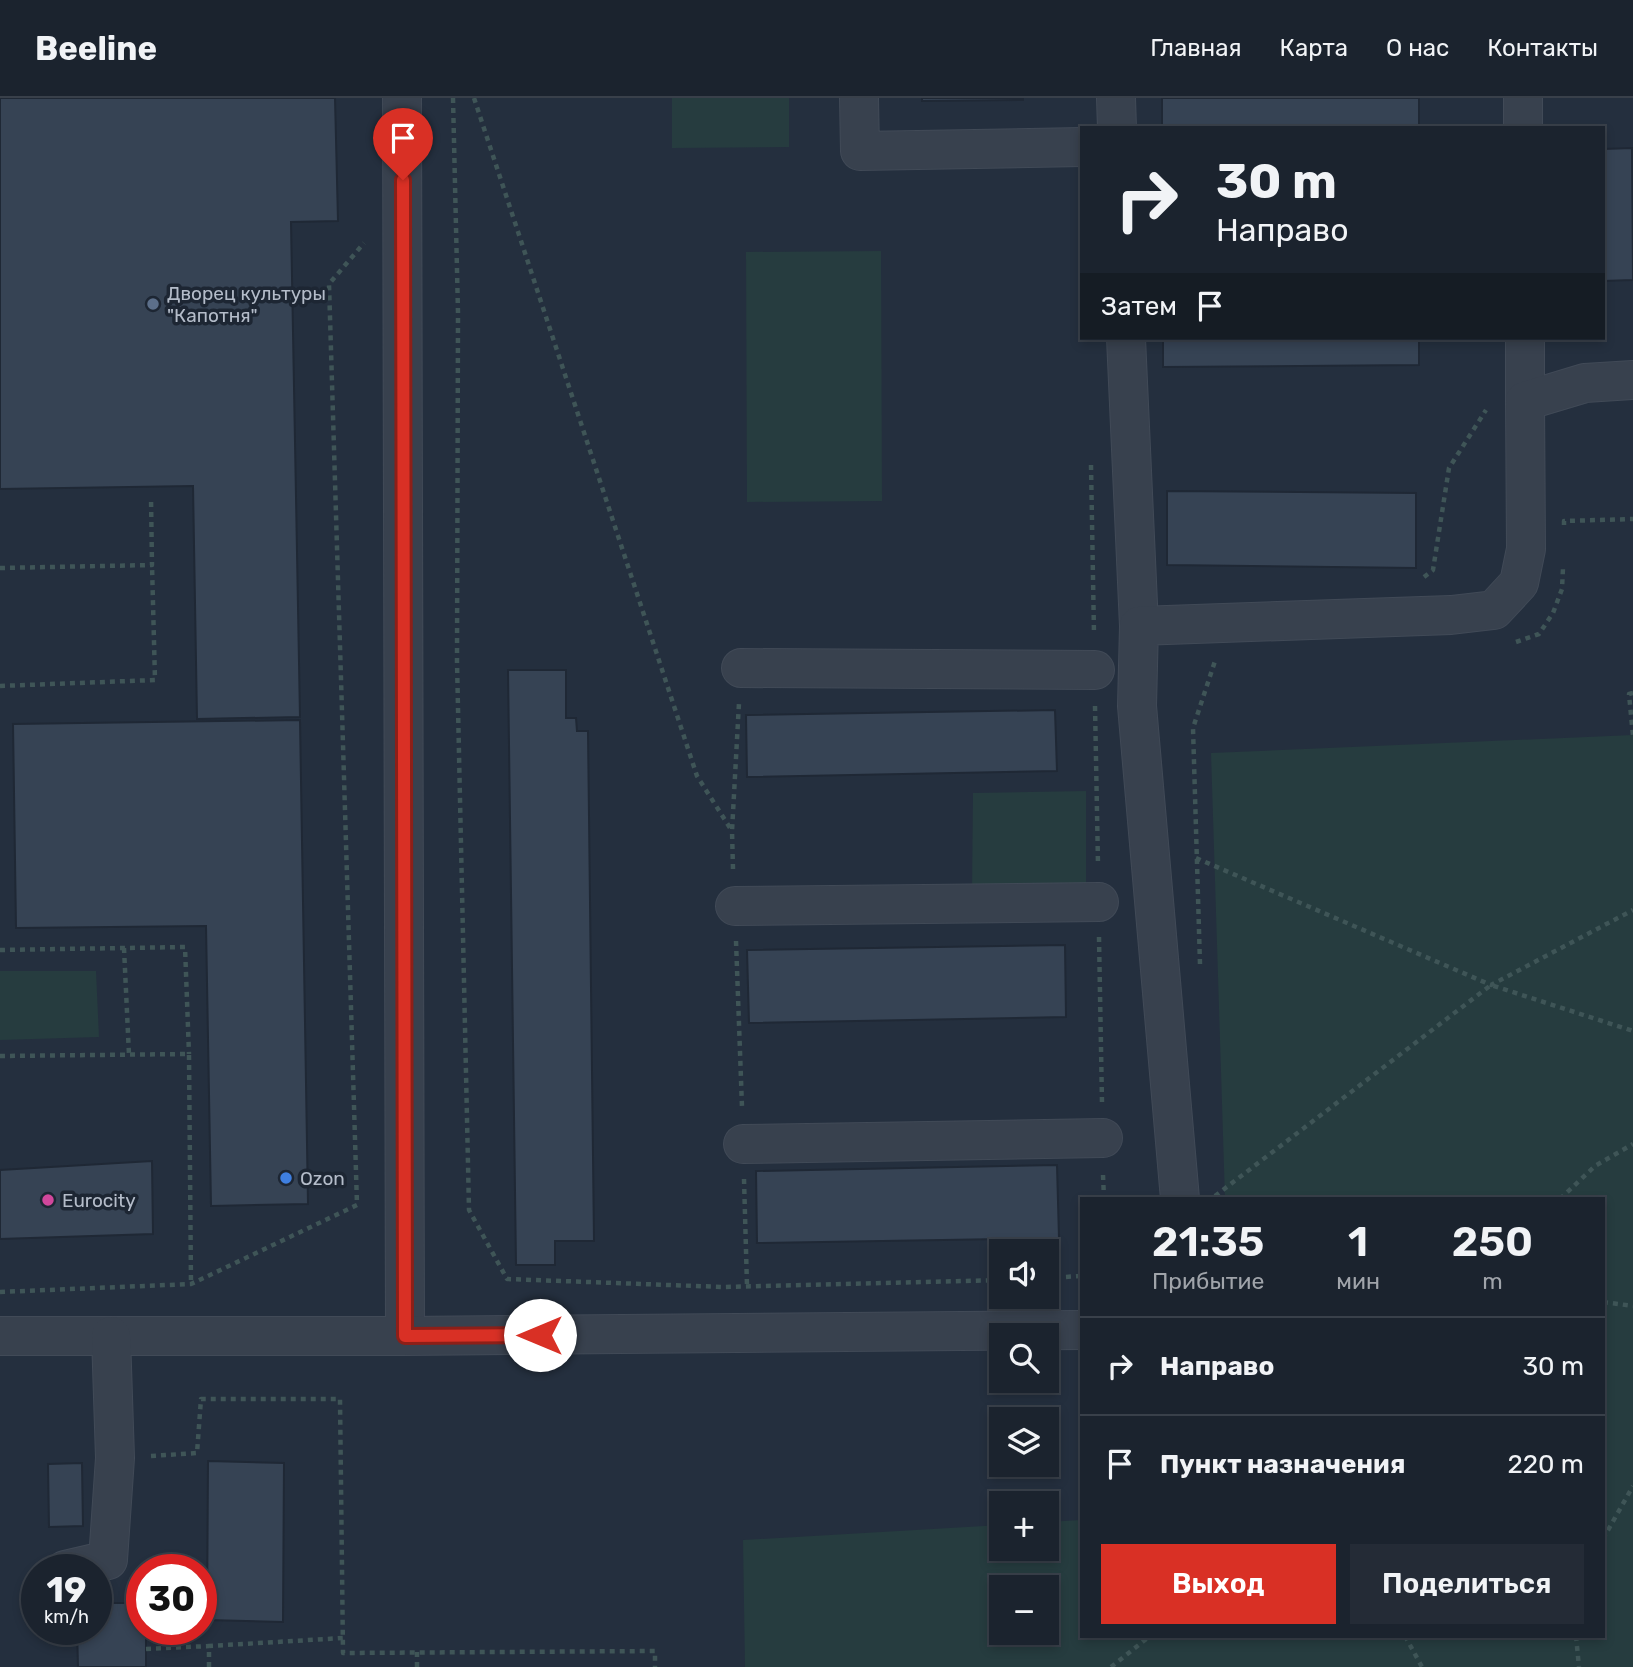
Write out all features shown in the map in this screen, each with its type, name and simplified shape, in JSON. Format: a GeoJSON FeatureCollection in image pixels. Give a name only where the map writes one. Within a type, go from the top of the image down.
{"type":"FeatureCollection","features":[{"type":"Feature","properties":{"kind":"street"},"geometry":{"type":"LineString","coordinates":[[402,98],[405,1336]]}},
{"type":"Feature","properties":{"kind":"street"},"geometry":{"type":"LineString","coordinates":[[859,98],[860,151],[1080,147]]}},
{"type":"Feature","properties":{"kind":"street"},"geometry":{"type":"LineString","coordinates":[[1116,98],[1117,126]]}},
{"type":"Feature","properties":{"kind":"street"},"geometry":{"type":"LineString","coordinates":[[1523,98],[1523,126]]}},
{"type":"Feature","properties":{"kind":"street"},"geometry":{"type":"LineString","coordinates":[[1126,340],[1139,626],[1137,706],[1180,1197]]}},
{"type":"Feature","properties":{"kind":"street"},"geometry":{"type":"LineString","coordinates":[[1139,626],[1451,615],[1494,610],[1519,583],[1527,549],[1508,402],[1524,340]]}},
{"type":"Feature","properties":{"kind":"street"},"geometry":{"type":"LineString","coordinates":[[1508,402],[1585,383],[1633,380]]}},
{"type":"Feature","properties":{"kind":"street"},"geometry":{"type":"LineString","coordinates":[[741,668],[1095,670]]}},
{"type":"Feature","properties":{"kind":"street"},"geometry":{"type":"LineString","coordinates":[[735,906],[1099,902]]}},
{"type":"Feature","properties":{"kind":"street"},"geometry":{"type":"LineString","coordinates":[[743,1144],[1103,1138]]}},
{"type":"Feature","properties":{"kind":"street"},"geometry":{"type":"LineString","coordinates":[[0,1336],[405,1336],[1080,1330]]}},
{"type":"Feature","properties":{"kind":"street"},"geometry":{"type":"LineString","coordinates":[[108,1554],[115,1458],[111,1336]]}},
{"type":"Feature","properties":{"kind":"path"},"geometry":{"type":"LineString","coordinates":[[453,98],[458,313],[458,676],[469,1210],[508,1279],[747,1286],[989,1280]]}},
{"type":"Feature","properties":{"kind":"path"},"geometry":{"type":"LineString","coordinates":[[474,98],[697,776],[732,831]]}},
{"type":"Feature","properties":{"kind":"path"},"geometry":{"type":"LineString","coordinates":[[0,1292],[191,1284],[357,1205],[329,284],[369,237]]}},
{"type":"Feature","properties":{"kind":"path"},"geometry":{"type":"LineString","coordinates":[[1417,582],[1433,570],[1449,468],[1508,402]]}},
{"type":"Feature","properties":{"kind":"path"},"geometry":{"type":"LineString","coordinates":[[1091,462],[1104,1197]]}},
{"type":"Feature","properties":{"kind":"path"},"geometry":{"type":"LineString","coordinates":[[0,686],[155,680],[151,497]]}},
{"type":"Feature","properties":{"kind":"path"},"geometry":{"type":"LineString","coordinates":[[1564,534],[1564,521],[1633,519]]}},
{"type":"Feature","properties":{"kind":"path"},"geometry":{"type":"LineString","coordinates":[[1513,643],[1539,634],[1553,613],[1562,589],[1563,562]]}},
{"type":"Feature","properties":{"kind":"path"},"geometry":{"type":"LineString","coordinates":[[0,568],[152,565]]}},
{"type":"Feature","properties":{"kind":"path"},"geometry":{"type":"LineString","coordinates":[[1200,967],[1193,728],[1218,655]]}},
{"type":"Feature","properties":{"kind":"path"},"geometry":{"type":"LineString","coordinates":[[741,668],[732,831],[747,1286]]}},
{"type":"Feature","properties":{"kind":"path"},"geometry":{"type":"LineString","coordinates":[[1633,693],[1629,694],[1633,736]]}},
{"type":"Feature","properties":{"kind":"path"},"geometry":{"type":"LineString","coordinates":[[1196,858],[1491,985],[1633,1031]]}},
{"type":"Feature","properties":{"kind":"path"},"geometry":{"type":"LineString","coordinates":[[1215,1197],[1491,985],[1633,911]]}},
{"type":"Feature","properties":{"kind":"path"},"geometry":{"type":"LineString","coordinates":[[0,950],[185,947],[191,1284]]}},
{"type":"Feature","properties":{"kind":"path"},"geometry":{"type":"LineString","coordinates":[[124,948],[129,1055]]}},
{"type":"Feature","properties":{"kind":"path"},"geometry":{"type":"LineString","coordinates":[[0,1056],[189,1054]]}},
{"type":"Feature","properties":{"kind":"path"},"geometry":{"type":"LineString","coordinates":[[1562,1197],[1595,1166],[1633,1144]]}},
{"type":"Feature","properties":{"kind":"path"},"geometry":{"type":"LineString","coordinates":[[1059,1277],[1080,1276]]}},
{"type":"Feature","properties":{"kind":"path"},"geometry":{"type":"LineString","coordinates":[[1605,1302],[1633,1306]]}},
{"type":"Feature","properties":{"kind":"path"},"geometry":{"type":"LineString","coordinates":[[115,1458],[197,1453],[201,1399],[340,1399],[343,1653],[655,1651],[655,1667]]}},
{"type":"Feature","properties":{"kind":"path"},"geometry":{"type":"LineString","coordinates":[[1605,1535],[1633,1486]]}},
{"type":"Feature","properties":{"kind":"path"},"geometry":{"type":"LineString","coordinates":[[1111,1667],[1147,1638]]}},
{"type":"Feature","properties":{"kind":"path"},"geometry":{"type":"LineString","coordinates":[[1406,1638],[1422,1667]]}},
{"type":"Feature","properties":{"kind":"path"},"geometry":{"type":"LineString","coordinates":[[1576,1638],[1579,1667]]}},
{"type":"Feature","properties":{"kind":"path"},"geometry":{"type":"LineString","coordinates":[[146,1649],[343,1639]]}},
{"type":"Feature","properties":{"kind":"path"},"geometry":{"type":"LineString","coordinates":[[209,1646],[209,1667]]}},
{"type":"Feature","properties":{"kind":"path"},"geometry":{"type":"LineString","coordinates":[[417,1652],[417,1667]]}},
{"type":"Feature","properties":{"kind":"green space"},"geometry":{"type":"Polygon","coordinates":[[[672,98],[789,98],[789,147],[672,148],[672,98]]]}},
{"type":"Feature","properties":{"kind":"green space"},"geometry":{"type":"Polygon","coordinates":[[[881,251],[882,501],[747,502],[746,252],[881,251]]]}},
{"type":"Feature","properties":{"kind":"green space"},"geometry":{"type":"Polygon","coordinates":[[[1633,735],[1633,1667],[745,1667],[743,1540],[989,1526],[989,1561],[1059,1561],[1059,1521],[1080,1520],[1080,1638],[1605,1638],[1605,1197],[1225,1197],[1211,753],[1633,735]]]}},
{"type":"Feature","properties":{"kind":"green space"},"geometry":{"type":"Polygon","coordinates":[[[1086,791],[1086,889],[972,891],[973,793],[1086,791]]]}},
{"type":"Feature","properties":{"kind":"green space"},"geometry":{"type":"Polygon","coordinates":[[[0,971],[96,971],[99,1037],[0,1040],[0,971]]]}},
{"type":"Feature","properties":{"kind":"building"},"geometry":{"type":"Polygon","coordinates":[[[0,98],[335,98],[338,221],[291,222],[300,717],[197,719],[193,486],[0,489],[0,98]]]}},
{"type":"Feature","properties":{"kind":"building"},"geometry":{"type":"Polygon","coordinates":[[[922,98],[1023,98],[1023,100],[922,101],[922,98]]]}},
{"type":"Feature","properties":{"kind":"building"},"geometry":{"type":"Polygon","coordinates":[[[1162,98],[1419,98],[1419,126],[1162,126],[1162,98]]]}},
{"type":"Feature","properties":{"kind":"building"},"geometry":{"type":"Polygon","coordinates":[[[1632,148],[1633,280],[1605,281],[1605,149],[1632,148]]]}},
{"type":"Feature","properties":{"kind":"building"},"geometry":{"type":"Polygon","coordinates":[[[1163,340],[1419,340],[1419,365],[1163,367],[1163,340]]]}},
{"type":"Feature","properties":{"kind":"building"},"geometry":{"type":"Polygon","coordinates":[[[1167,491],[1416,493],[1416,568],[1167,565],[1167,491]]]}},
{"type":"Feature","properties":{"kind":"building"},"geometry":{"type":"Polygon","coordinates":[[[508,670],[566,670],[566,718],[576,718],[577,731],[588,731],[594,1241],[555,1241],[555,1265],[516,1265],[508,670]]]}},
{"type":"Feature","properties":{"kind":"building"},"geometry":{"type":"Polygon","coordinates":[[[1055,710],[1057,771],[747,777],[746,715],[1055,710]]]}},
{"type":"Feature","properties":{"kind":"building"},"geometry":{"type":"Polygon","coordinates":[[[300,720],[308,1204],[211,1206],[206,926],[16,928],[13,724],[300,720]]]}},
{"type":"Feature","properties":{"kind":"building"},"geometry":{"type":"Polygon","coordinates":[[[1065,945],[1066,1017],[749,1023],[747,950],[1065,945]]]}},
{"type":"Feature","properties":{"kind":"building"},"geometry":{"type":"Polygon","coordinates":[[[152,1161],[153,1234],[0,1239],[0,1170],[152,1161]]]}},
{"type":"Feature","properties":{"kind":"building"},"geometry":{"type":"Polygon","coordinates":[[[1057,1165],[1059,1238],[757,1243],[756,1171],[1057,1165]]]}},
{"type":"Feature","properties":{"kind":"building"},"geometry":{"type":"Polygon","coordinates":[[[208,1461],[284,1463],[283,1622],[217,1620],[217,1554],[207,1554],[208,1461]]]}},
{"type":"Feature","properties":{"kind":"building"},"geometry":{"type":"Polygon","coordinates":[[[82,1463],[83,1526],[49,1527],[48,1464],[82,1463]]]}},
{"type":"Feature","properties":{"kind":"building"},"geometry":{"type":"Polygon","coordinates":[[[112,1603],[126,1603],[126,1645],[146,1645],[146,1667],[78,1667],[77,1645],[112,1645],[112,1603]]]}},
{"type":"Feature","properties":{"kind":"place","name":"Дворец культуры \"Капотня\""},"geometry":{"type":"Point","coordinates":[153,304]}},
{"type":"Feature","properties":{"kind":"place","name":"Ozon"},"geometry":{"type":"Point","coordinates":[286,1178]}},
{"type":"Feature","properties":{"kind":"place","name":"Eurocity"},"geometry":{"type":"Point","coordinates":[48,1200]}},
{"type":"Feature","properties":{"kind":"route"},"geometry":{"type":"LineString","coordinates":[[403,180],[405,1336],[540,1335]]}}]}
